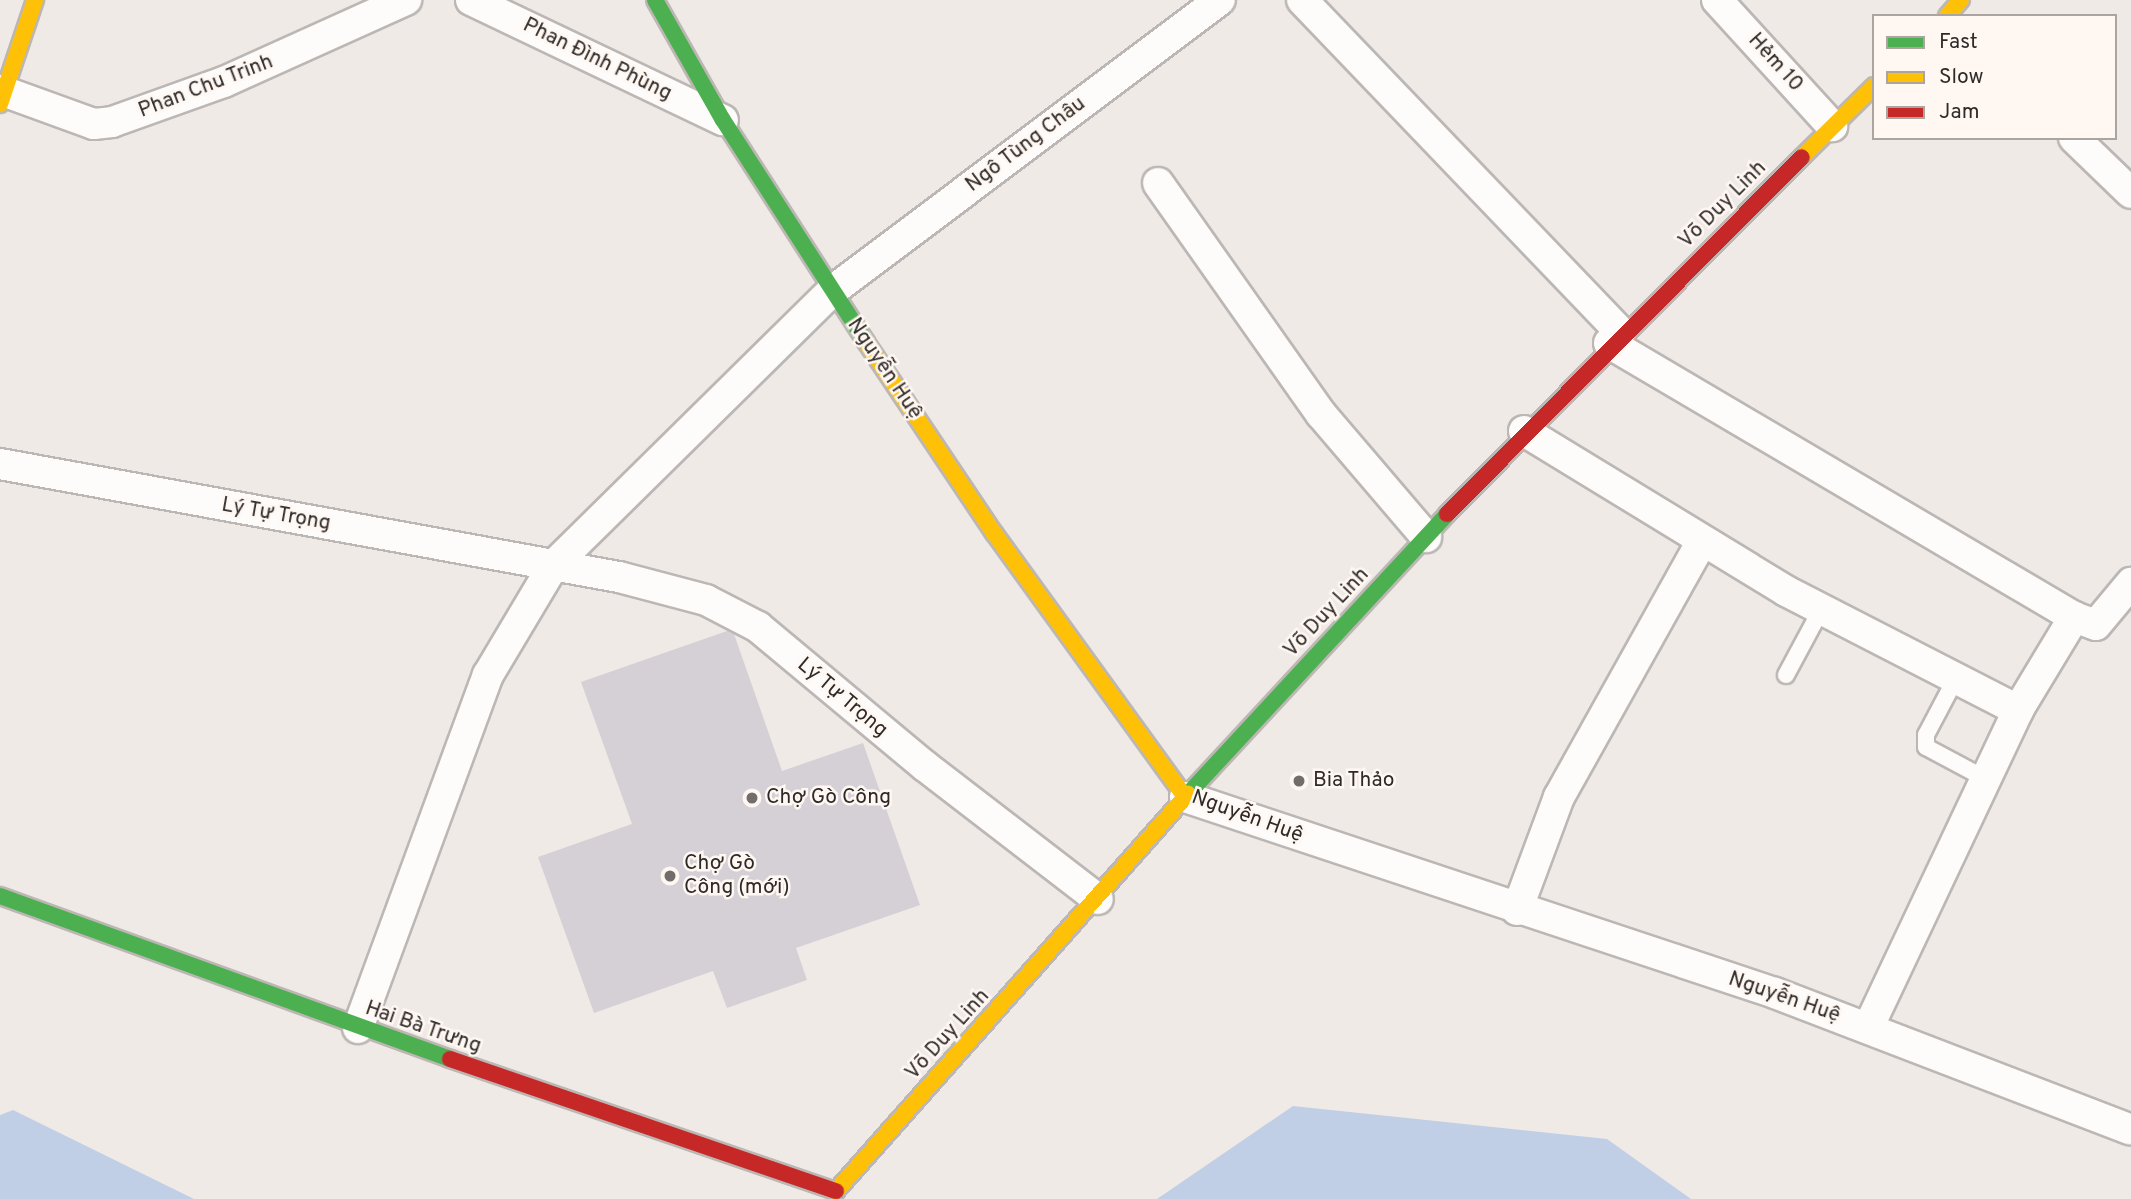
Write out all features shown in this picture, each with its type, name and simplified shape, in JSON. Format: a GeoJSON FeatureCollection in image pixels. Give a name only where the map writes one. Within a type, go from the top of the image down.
{"type":"FeatureCollection","features":[{"type":"Feature","properties":{"kind":"street"},"geometry":{"type":"LineString","coordinates":[[1,95],[35,0]]}},
{"type":"Feature","properties":{"kind":"street","name":"Phan Chu Trinh"},"geometry":{"type":"LineString","coordinates":[[1,95],[94,124],[112,122],[224,82],[406,0]]}},
{"type":"Feature","properties":{"kind":"street","name":"Phan Đình Phùng"},"geometry":{"type":"LineString","coordinates":[[471,0],[723,120]]}},
{"type":"Feature","properties":{"kind":"street","name":"Nguyễn Huệ"},"geometry":{"type":"LineString","coordinates":[[655,0],[723,120],[832,291],[994,533],[1185,797],[1868,1028],[2131,1130]]}},
{"type":"Feature","properties":{"kind":"street","name":"Ngô Tùng Châu"},"geometry":{"type":"LineString","coordinates":[[832,291],[1220,0]]}},
{"type":"Feature","properties":{"kind":"street"},"geometry":{"type":"LineString","coordinates":[[1302,0],[1615,338],[2074,617],[2096,625],[2131,583]]}},
{"type":"Feature","properties":{"kind":"street","name":"Hẻm 10"},"geometry":{"type":"LineString","coordinates":[[1717,0],[1832,127]]}},
{"type":"Feature","properties":{"kind":"street"},"geometry":{"type":"LineString","coordinates":[[1949,14],[1961,0]]}},
{"type":"Feature","properties":{"kind":"street","name":"Võ Duy Linh"},"geometry":{"type":"LineString","coordinates":[[837,1195],[1185,797],[1524,432],[1615,338],[1872,88]]}},
{"type":"Feature","properties":{"kind":"street"},"geometry":{"type":"LineString","coordinates":[[2076,140],[2131,193]]}},
{"type":"Feature","properties":{"kind":"street"},"geometry":{"type":"LineString","coordinates":[[1158,183],[1321,414],[1426,537]]}},
{"type":"Feature","properties":{"kind":"street"},"geometry":{"type":"LineString","coordinates":[[358,1028],[488,675],[553,566],[832,291]]}},
{"type":"Feature","properties":{"kind":"street"},"geometry":{"type":"LineString","coordinates":[[1524,432],[1702,541],[1822,608],[2018,710]]}},
{"type":"Feature","properties":{"kind":"street","name":"Lý Tự Trọng"},"geometry":{"type":"LineString","coordinates":[[0,464],[553,566],[706,600],[758,627],[925,766],[1098,899]]}},
{"type":"Feature","properties":{"kind":"street"},"geometry":{"type":"LineString","coordinates":[[1517,911],[1559,797],[1702,541]]}},
{"type":"Feature","properties":{"kind":"street"},"geometry":{"type":"LineString","coordinates":[[1868,1028],[2018,710],[2074,617]]}},
{"type":"Feature","properties":{"kind":"street","name":"Hai Bà Trưng"},"geometry":{"type":"LineString","coordinates":[[0,896],[358,1028],[837,1195]]}},
{"type":"Feature","properties":{"kind":"lane"},"geometry":{"type":"LineString","coordinates":[[1786,675],[1822,608]]}},
{"type":"Feature","properties":{"kind":"lane"},"geometry":{"type":"LineString","coordinates":[[1956,678],[1927,735],[1926,747],[1986,779]]}},
{"type":"Feature","properties":{"kind":"water"},"geometry":{"type":"Polygon","coordinates":[[[1293,1106],[1607,1139],[1691,1199],[1157,1199],[1293,1106]]]}},
{"type":"Feature","properties":{"kind":"water"},"geometry":{"type":"Polygon","coordinates":[[[13,1110],[194,1199],[0,1199],[0,1115],[13,1110]]]}},
{"type":"Feature","properties":{"kind":"building","name":"Chợ Gò Công"},"geometry":{"type":"Polygon","coordinates":[[[727,631],[734,634],[782,771],[863,743],[920,905],[796,948],[807,980],[727,1008],[713,971],[594,1013],[538,857],[632,824],[581,682],[727,631]]]}},
{"type":"Feature","properties":{"kind":"traffic: fast"},"geometry":{"type":"LineString","coordinates":[[655,0],[723,120],[866,342]]}},
{"type":"Feature","properties":{"kind":"traffic: fast"},"geometry":{"type":"LineString","coordinates":[[1188,794],[1447,514]]}},
{"type":"Feature","properties":{"kind":"traffic: fast"},"geometry":{"type":"LineString","coordinates":[[0,896],[450,1059]]}},
{"type":"Feature","properties":{"kind":"traffic: slow"},"geometry":{"type":"LineString","coordinates":[[0,104],[35,0]]}},
{"type":"Feature","properties":{"kind":"traffic: slow"},"geometry":{"type":"LineString","coordinates":[[1949,14],[1961,0]]}},
{"type":"Feature","properties":{"kind":"traffic: slow"},"geometry":{"type":"LineString","coordinates":[[1802,157],[1872,88]]}},
{"type":"Feature","properties":{"kind":"traffic: slow"},"geometry":{"type":"LineString","coordinates":[[866,342],[994,533],[1185,797]]}},
{"type":"Feature","properties":{"kind":"traffic: slow"},"geometry":{"type":"LineString","coordinates":[[836,1191],[1188,794]]}},
{"type":"Feature","properties":{"kind":"traffic: jam"},"geometry":{"type":"LineString","coordinates":[[1447,514],[1802,157]]}},
{"type":"Feature","properties":{"kind":"traffic: jam"},"geometry":{"type":"LineString","coordinates":[[450,1059],[836,1191]]}},
{"type":"Feature","properties":{"kind":"place","name":"Bia Thảo"},"geometry":{"type":"Point","coordinates":[1299,781]}},
{"type":"Feature","properties":{"kind":"place","name":"Chợ Gò Công"},"geometry":{"type":"Point","coordinates":[752,798]}},
{"type":"Feature","properties":{"kind":"place","name":"Chợ Gò Công (mới)"},"geometry":{"type":"Point","coordinates":[670,876]}}]}
